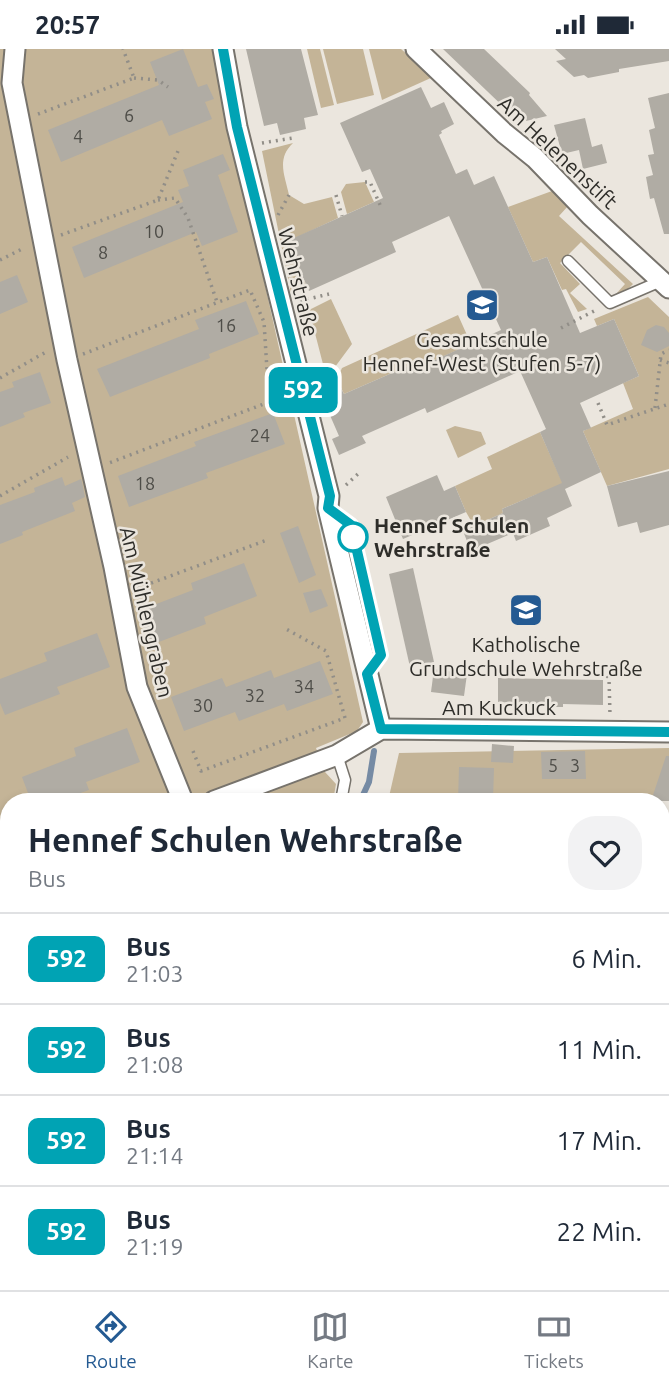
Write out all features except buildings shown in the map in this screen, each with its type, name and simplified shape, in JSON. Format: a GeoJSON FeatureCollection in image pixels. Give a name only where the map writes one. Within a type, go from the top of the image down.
{"type":"FeatureCollection","features":[{"type":"Feature","properties":{"kind":"street","name":"Am Mühlengraben"},"geometry":{"type":"LineString","coordinates":[[15,49],[12,83],[136,687],[181,793]]}},
{"type":"Feature","properties":{"kind":"street","name":"Wehrstraße"},"geometry":{"type":"LineString","coordinates":[[223,49],[281,306],[330,496],[328,508],[381,729]]}},
{"type":"Feature","properties":{"kind":"street","name":"Am Helenenstift"},"geometry":{"type":"LineString","coordinates":[[416,49],[504,133],[535,158],[590,215],[665,284]]}},
{"type":"Feature","properties":{"kind":"street","name":"Am Kuckuck"},"geometry":{"type":"LineString","coordinates":[[381,729],[669,731]]}},
{"type":"Feature","properties":{"kind":"street"},"geometry":{"type":"LineString","coordinates":[[235,793],[337,755],[381,729]]}},
{"type":"Feature","properties":{"kind":"lane"},"geometry":{"type":"LineString","coordinates":[[568,261],[610,303],[665,284]]}},
{"type":"Feature","properties":{"kind":"lane"},"geometry":{"type":"LineString","coordinates":[[337,755],[345,780],[343,793]]}},
{"type":"Feature","properties":{"kind":"path"},"geometry":{"type":"LineString","coordinates":[[123,49],[134,78]]}},
{"type":"Feature","properties":{"kind":"path"},"geometry":{"type":"LineString","coordinates":[[20,121],[134,78],[158,80],[167,87]]}},
{"type":"Feature","properties":{"kind":"path"},"geometry":{"type":"LineString","coordinates":[[243,147],[293,138]]}},
{"type":"Feature","properties":{"kind":"path"},"geometry":{"type":"LineString","coordinates":[[158,200],[178,151]]}},
{"type":"Feature","properties":{"kind":"path"},"geometry":{"type":"LineString","coordinates":[[365,182],[370,183],[381,207]]}},
{"type":"Feature","properties":{"kind":"path"},"geometry":{"type":"LineString","coordinates":[[336,195],[342,216]]}},
{"type":"Feature","properties":{"kind":"path"},"geometry":{"type":"LineString","coordinates":[[0,260],[19,250],[158,200],[175,198],[188,218],[217,302]]}},
{"type":"Feature","properties":{"kind":"path"},"geometry":{"type":"LineString","coordinates":[[0,378],[65,351],[250,290],[264,322],[269,402],[91,470]]}},
{"type":"Feature","properties":{"kind":"path"},"geometry":{"type":"LineString","coordinates":[[281,306],[329,294]]}},
{"type":"Feature","properties":{"kind":"path"},"geometry":{"type":"LineString","coordinates":[[561,328],[610,303]]}},
{"type":"Feature","properties":{"kind":"path"},"geometry":{"type":"LineString","coordinates":[[654,408],[661,354],[669,350]]}},
{"type":"Feature","properties":{"kind":"path"},"geometry":{"type":"LineString","coordinates":[[660,360],[669,363]]}},
{"type":"Feature","properties":{"kind":"path"},"geometry":{"type":"LineString","coordinates":[[598,403],[607,425],[669,404]]}},
{"type":"Feature","properties":{"kind":"path"},"geometry":{"type":"LineString","coordinates":[[0,496],[86,447]]}},
{"type":"Feature","properties":{"kind":"path"},"geometry":{"type":"LineString","coordinates":[[119,595],[267,540]]}},
{"type":"Feature","properties":{"kind":"path"},"geometry":{"type":"LineString","coordinates":[[193,751],[201,771],[345,717],[326,651],[286,629]]}},
{"type":"Feature","properties":{"kind":"path"},"geometry":{"type":"LineString","coordinates":[[597,666],[609,678],[610,731]]}},
{"type":"Feature","properties":{"kind":"shaded area"},"geometry":{"type":"Polygon","coordinates":[[[0,49],[212,49],[363,722],[357,731],[316,748],[325,772],[336,784],[334,793],[0,793],[0,49]]]}},
{"type":"Feature","properties":{"kind":"shaded area"},"geometry":{"type":"Polygon","coordinates":[[[307,49],[320,49],[334,105],[321,108],[307,49]]]}},
{"type":"Feature","properties":{"kind":"shaded area"},"geometry":{"type":"Polygon","coordinates":[[[323,49],[363,49],[374,95],[337,104],[323,49]]]}},
{"type":"Feature","properties":{"kind":"shaded area"},"geometry":{"type":"Polygon","coordinates":[[[369,49],[401,49],[433,77],[382,100],[369,49]]]}},
{"type":"Feature","properties":{"kind":"shaded area"},"geometry":{"type":"Polygon","coordinates":[[[293,143],[283,161],[289,195],[304,204],[332,197],[338,218],[287,242],[308,289],[291,293],[262,151],[293,143]]]}},
{"type":"Feature","properties":{"kind":"shaded area"},"geometry":{"type":"Polygon","coordinates":[[[365,182],[374,202],[347,214],[341,192],[346,184],[365,182]]]}},
{"type":"Feature","properties":{"kind":"shaded area"},"geometry":{"type":"Polygon","coordinates":[[[552,191],[568,206],[559,216],[633,284],[625,292],[616,294],[625,284],[581,242],[560,263],[580,284],[570,293],[587,309],[578,312],[566,289],[562,290],[547,257],[533,262],[508,207],[552,191]]]}},
{"type":"Feature","properties":{"kind":"shaded area"},"geometry":{"type":"Polygon","coordinates":[[[648,297],[669,317],[669,469],[607,486],[583,431],[633,409],[623,383],[639,376],[614,319],[597,326],[594,319],[648,297]]]}},
{"type":"Feature","properties":{"kind":"shaded area"},"geometry":{"type":"Polygon","coordinates":[[[331,299],[352,344],[332,371],[313,380],[312,374],[324,368],[309,310],[331,299]]]}},
{"type":"Feature","properties":{"kind":"shaded area"},"geometry":{"type":"Polygon","coordinates":[[[458,315],[471,344],[426,364],[424,359],[344,394],[337,379],[342,368],[458,315]]]}},
{"type":"Feature","properties":{"kind":"shaded area"},"geometry":{"type":"Polygon","coordinates":[[[455,426],[481,432],[486,444],[458,458],[446,430],[455,426]]]}},
{"type":"Feature","properties":{"kind":"shaded area"},"geometry":{"type":"Polygon","coordinates":[[[540,432],[564,486],[502,509],[503,513],[474,526],[455,486],[492,469],[487,457],[540,432]]]}},
{"type":"Feature","properties":{"kind":"shaded area"},"geometry":{"type":"Polygon","coordinates":[[[669,748],[669,782],[664,793],[390,793],[399,753],[669,748]]]}},
{"type":"Feature","properties":{"kind":"waterway"},"geometry":{"type":"LineString","coordinates":[[364,793],[369,782],[374,751]]}},
{"type":"Feature","properties":{"kind":"bus line","name":"592"},"geometry":{"type":"LineString","coordinates":[[223,49],[237,127],[330,496],[328,508],[351,525],[381,655],[367,674],[381,729],[669,732]]}},
{"type":"Feature","properties":{"kind":"place","name":"Gesamtschule Hennef-West (Stufen 5-7)"},"geometry":{"type":"Point","coordinates":[482,305]}},
{"type":"Feature","properties":{"kind":"place","name":"Hennef Schulen Wehrstraße"},"geometry":{"type":"Point","coordinates":[353,537]}},
{"type":"Feature","properties":{"kind":"place","name":"Katholische Grundschule Wehrstraße"},"geometry":{"type":"Point","coordinates":[526,610]}}]}
